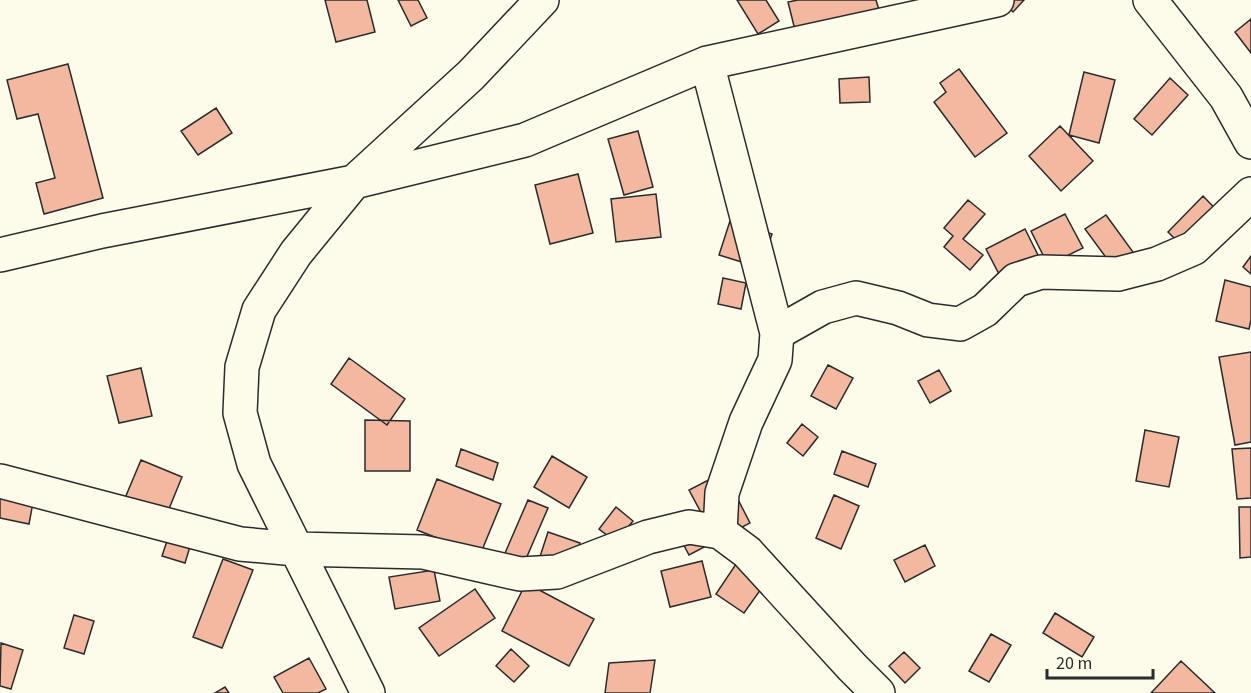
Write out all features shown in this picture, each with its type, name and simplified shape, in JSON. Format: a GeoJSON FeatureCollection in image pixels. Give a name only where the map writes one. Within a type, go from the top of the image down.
{"type":"FeatureCollection","features":[{"type":"Feature","properties":{"kind":"street"},"geometry":{"type":"LineString","coordinates":[[368,693],[254,464],[240,413],[242,367],[259,310],[296,253],[354,182],[471,75],[542,0]]}},
{"type":"Feature","properties":{"kind":"street"},"geometry":{"type":"LineString","coordinates":[[0,255],[102,231],[354,182],[525,140],[707,63],[997,0]]}},
{"type":"Feature","properties":{"kind":"street"},"geometry":{"type":"LineString","coordinates":[[1150,0],[1238,94],[1251,142]]}},
{"type":"Feature","properties":{"kind":"street"},"geometry":{"type":"LineString","coordinates":[[707,63],[777,333],[775,360],[746,422],[722,493],[720,531]]}},
{"type":"Feature","properties":{"kind":"street"},"geometry":{"type":"LineString","coordinates":[[777,333],[823,307],[856,298],[898,308],[928,320],[960,324],[985,310],[1016,280],[1041,272],[1118,274],[1157,264],[1194,248],[1251,194]]}},
{"type":"Feature","properties":{"kind":"street"},"geometry":{"type":"LineString","coordinates":[[0,481],[240,544],[296,549],[423,552],[520,574],[557,572],[648,537],[689,527],[720,531],[747,552],[852,668],[878,693]]}},
{"type":"Feature","properties":{"kind":"building"},"geometry":{"type":"Polygon","coordinates":[[[325,0],[367,0],[375,32],[336,42],[325,0]]]}},
{"type":"Feature","properties":{"kind":"building"},"geometry":{"type":"Polygon","coordinates":[[[398,0],[418,0],[427,18],[411,26],[398,0]]]}},
{"type":"Feature","properties":{"kind":"building"},"geometry":{"type":"Polygon","coordinates":[[[737,0],[766,0],[779,21],[758,34],[737,0]]]}},
{"type":"Feature","properties":{"kind":"building"},"geometry":{"type":"Polygon","coordinates":[[[876,0],[880,13],[796,34],[788,2],[876,0]]]}},
{"type":"Feature","properties":{"kind":"building"},"geometry":{"type":"Polygon","coordinates":[[[1001,0],[1024,0],[1013,12],[1001,0]]]}},
{"type":"Feature","properties":{"kind":"building"},"geometry":{"type":"Polygon","coordinates":[[[1251,19],[1251,53],[1235,32],[1251,19]]]}},
{"type":"Feature","properties":{"kind":"building"},"geometry":{"type":"Polygon","coordinates":[[[68,64],[103,198],[44,214],[36,183],[55,178],[38,114],[17,119],[7,80],[68,64]]]}},
{"type":"Feature","properties":{"kind":"building"},"geometry":{"type":"Polygon","coordinates":[[[959,69],[1007,133],[975,157],[934,102],[946,92],[940,83],[959,69]]]}},
{"type":"Feature","properties":{"kind":"building"},"geometry":{"type":"Polygon","coordinates":[[[1084,72],[1115,80],[1099,143],[1069,135],[1084,72]]]}},
{"type":"Feature","properties":{"kind":"building"},"geometry":{"type":"Polygon","coordinates":[[[869,77],[870,102],[840,103],[839,79],[869,77]]]}},
{"type":"Feature","properties":{"kind":"building"},"geometry":{"type":"Polygon","coordinates":[[[1170,78],[1188,95],[1152,135],[1134,119],[1170,78]]]}},
{"type":"Feature","properties":{"kind":"building"},"geometry":{"type":"Polygon","coordinates":[[[216,108],[232,133],[198,155],[181,131],[216,108]]]}},
{"type":"Feature","properties":{"kind":"building"},"geometry":{"type":"Polygon","coordinates":[[[1060,126],[1093,161],[1061,191],[1029,156],[1060,126]]]}},
{"type":"Feature","properties":{"kind":"building"},"geometry":{"type":"Polygon","coordinates":[[[638,131],[653,187],[624,195],[608,139],[638,131]]]}},
{"type":"Feature","properties":{"kind":"building"},"geometry":{"type":"Polygon","coordinates":[[[578,174],[593,233],[550,244],[535,185],[578,174]]]}},
{"type":"Feature","properties":{"kind":"building"},"geometry":{"type":"Polygon","coordinates":[[[656,194],[661,237],[616,242],[611,199],[656,194]]]}},
{"type":"Feature","properties":{"kind":"building"},"geometry":{"type":"Polygon","coordinates":[[[1203,196],[1233,227],[1198,262],[1168,232],[1203,196]]]}},
{"type":"Feature","properties":{"kind":"building"},"geometry":{"type":"Polygon","coordinates":[[[968,200],[985,214],[963,239],[983,255],[970,270],[944,247],[953,236],[944,228],[968,200]]]}},
{"type":"Feature","properties":{"kind":"building"},"geometry":{"type":"Polygon","coordinates":[[[1065,214],[1083,248],[1048,265],[1031,231],[1065,214]]]}},
{"type":"Feature","properties":{"kind":"building"},"geometry":{"type":"Polygon","coordinates":[[[1106,215],[1133,252],[1113,267],[1085,229],[1106,215]]]}},
{"type":"Feature","properties":{"kind":"building"},"geometry":{"type":"Polygon","coordinates":[[[730,221],[772,234],[761,268],[719,255],[730,221]]]}},
{"type":"Feature","properties":{"kind":"building"},"geometry":{"type":"Polygon","coordinates":[[[1025,229],[1040,259],[1001,278],[986,249],[1025,229]]]}},
{"type":"Feature","properties":{"kind":"building"},"geometry":{"type":"Polygon","coordinates":[[[1251,256],[1251,274],[1243,267],[1251,256]]]}},
{"type":"Feature","properties":{"kind":"building"},"geometry":{"type":"Polygon","coordinates":[[[723,278],[746,283],[741,309],[718,304],[723,278]]]}},
{"type":"Feature","properties":{"kind":"building"},"geometry":{"type":"Polygon","coordinates":[[[1225,280],[1251,287],[1249,329],[1216,321],[1225,280]]]}},
{"type":"Feature","properties":{"kind":"building"},"geometry":{"type":"Polygon","coordinates":[[[1251,352],[1251,442],[1235,445],[1219,357],[1251,352]]]}},
{"type":"Feature","properties":{"kind":"building"},"geometry":{"type":"Polygon","coordinates":[[[349,358],[405,399],[387,425],[331,384],[349,358]]]}},
{"type":"Feature","properties":{"kind":"building"},"geometry":{"type":"Polygon","coordinates":[[[828,365],[853,378],[836,409],[811,396],[828,365]]]}},
{"type":"Feature","properties":{"kind":"building"},"geometry":{"type":"Polygon","coordinates":[[[141,368],[152,416],[119,423],[107,376],[141,368]]]}},
{"type":"Feature","properties":{"kind":"building"},"geometry":{"type":"Polygon","coordinates":[[[939,370],[951,391],[930,403],[918,381],[939,370]]]}},
{"type":"Feature","properties":{"kind":"building"},"geometry":{"type":"Polygon","coordinates":[[[365,420],[410,421],[410,471],[365,471],[365,420]]]}},
{"type":"Feature","properties":{"kind":"building"},"geometry":{"type":"Polygon","coordinates":[[[802,424],[818,437],[803,456],[787,443],[802,424]]]}},
{"type":"Feature","properties":{"kind":"building"},"geometry":{"type":"Polygon","coordinates":[[[1145,430],[1179,437],[1169,487],[1136,481],[1145,430]]]}},
{"type":"Feature","properties":{"kind":"building"},"geometry":{"type":"Polygon","coordinates":[[[1251,448],[1251,498],[1237,499],[1232,449],[1251,448]]]}},
{"type":"Feature","properties":{"kind":"building"},"geometry":{"type":"Polygon","coordinates":[[[461,449],[498,463],[493,480],[456,466],[461,449]]]}},
{"type":"Feature","properties":{"kind":"building"},"geometry":{"type":"Polygon","coordinates":[[[842,451],[876,464],[868,487],[834,474],[842,451]]]}},
{"type":"Feature","properties":{"kind":"building"},"geometry":{"type":"Polygon","coordinates":[[[552,456],[587,477],[569,508],[534,487],[552,456]]]}},
{"type":"Feature","properties":{"kind":"building"},"geometry":{"type":"Polygon","coordinates":[[[141,460],[182,477],[162,526],[120,510],[141,460]]]}},
{"type":"Feature","properties":{"kind":"building"},"geometry":{"type":"Polygon","coordinates":[[[724,472],[750,523],[689,555],[678,534],[705,520],[689,490],[724,472]]]}},
{"type":"Feature","properties":{"kind":"building"},"geometry":{"type":"Polygon","coordinates":[[[437,479],[501,504],[480,555],[417,530],[437,479]]]}},
{"type":"Feature","properties":{"kind":"building"},"geometry":{"type":"Polygon","coordinates":[[[0,490],[34,497],[29,524],[0,518],[0,490]]]}},
{"type":"Feature","properties":{"kind":"building"},"geometry":{"type":"Polygon","coordinates":[[[834,495],[859,506],[841,549],[816,538],[834,495]]]}},
{"type":"Feature","properties":{"kind":"building"},"geometry":{"type":"Polygon","coordinates":[[[528,500],[548,508],[522,568],[502,560],[528,500]]]}},
{"type":"Feature","properties":{"kind":"building"},"geometry":{"type":"Polygon","coordinates":[[[616,507],[633,521],[616,542],[599,529],[616,507]]]}},
{"type":"Feature","properties":{"kind":"building"},"geometry":{"type":"Polygon","coordinates":[[[1239,507],[1251,507],[1251,557],[1240,558],[1239,507]]]}},
{"type":"Feature","properties":{"kind":"building"},"geometry":{"type":"Polygon","coordinates":[[[170,532],[192,540],[185,563],[162,556],[170,532]]]}},
{"type":"Feature","properties":{"kind":"building"},"geometry":{"type":"Polygon","coordinates":[[[548,532],[580,543],[567,581],[536,569],[548,532]]]}},
{"type":"Feature","properties":{"kind":"building"},"geometry":{"type":"Polygon","coordinates":[[[925,545],[935,566],[905,582],[894,560],[925,545]]]}},
{"type":"Feature","properties":{"kind":"building"},"geometry":{"type":"Polygon","coordinates":[[[744,552],[773,572],[744,613],[716,594],[744,552]]]}},
{"type":"Feature","properties":{"kind":"building"},"geometry":{"type":"Polygon","coordinates":[[[223,559],[253,570],[222,648],[193,637],[223,559]]]}},
{"type":"Feature","properties":{"kind":"building"},"geometry":{"type":"Polygon","coordinates":[[[702,561],[711,597],[670,607],[661,571],[702,561]]]}},
{"type":"Feature","properties":{"kind":"building"},"geometry":{"type":"Polygon","coordinates":[[[434,570],[440,601],[395,609],[389,577],[434,570]]]}},
{"type":"Feature","properties":{"kind":"building"},"geometry":{"type":"Polygon","coordinates":[[[526,583],[594,619],[569,666],[502,631],[526,583]]]}},
{"type":"Feature","properties":{"kind":"building"},"geometry":{"type":"Polygon","coordinates":[[[475,589],[495,618],[439,656],[419,628],[475,589]]]}},
{"type":"Feature","properties":{"kind":"building"},"geometry":{"type":"Polygon","coordinates":[[[1055,613],[1094,637],[1082,657],[1043,633],[1055,613]]]}},
{"type":"Feature","properties":{"kind":"building"},"geometry":{"type":"Polygon","coordinates":[[[74,615],[94,621],[84,654],[64,648],[74,615]]]}},
{"type":"Feature","properties":{"kind":"building"},"geometry":{"type":"Polygon","coordinates":[[[991,634],[1011,645],[989,682],[969,671],[991,634]]]}},
{"type":"Feature","properties":{"kind":"building"},"geometry":{"type":"Polygon","coordinates":[[[1,643],[23,650],[11,689],[0,686],[1,643]]]}},
{"type":"Feature","properties":{"kind":"building"},"geometry":{"type":"Polygon","coordinates":[[[511,649],[529,666],[514,682],[496,666],[511,649]]]}},
{"type":"Feature","properties":{"kind":"building"},"geometry":{"type":"Polygon","coordinates":[[[904,652],[920,668],[905,683],[889,666],[904,652]]]}},
{"type":"Feature","properties":{"kind":"building"},"geometry":{"type":"Polygon","coordinates":[[[309,658],[326,689],[318,693],[283,693],[274,677],[309,658]]]}},
{"type":"Feature","properties":{"kind":"building"},"geometry":{"type":"Polygon","coordinates":[[[655,660],[650,693],[605,693],[609,663],[655,660]]]}},
{"type":"Feature","properties":{"kind":"building"},"geometry":{"type":"Polygon","coordinates":[[[1181,661],[1215,693],[1151,693],[1181,661]]]}},
{"type":"Feature","properties":{"kind":"building"},"geometry":{"type":"Polygon","coordinates":[[[225,687],[229,693],[215,693],[225,687]]]}}]}
